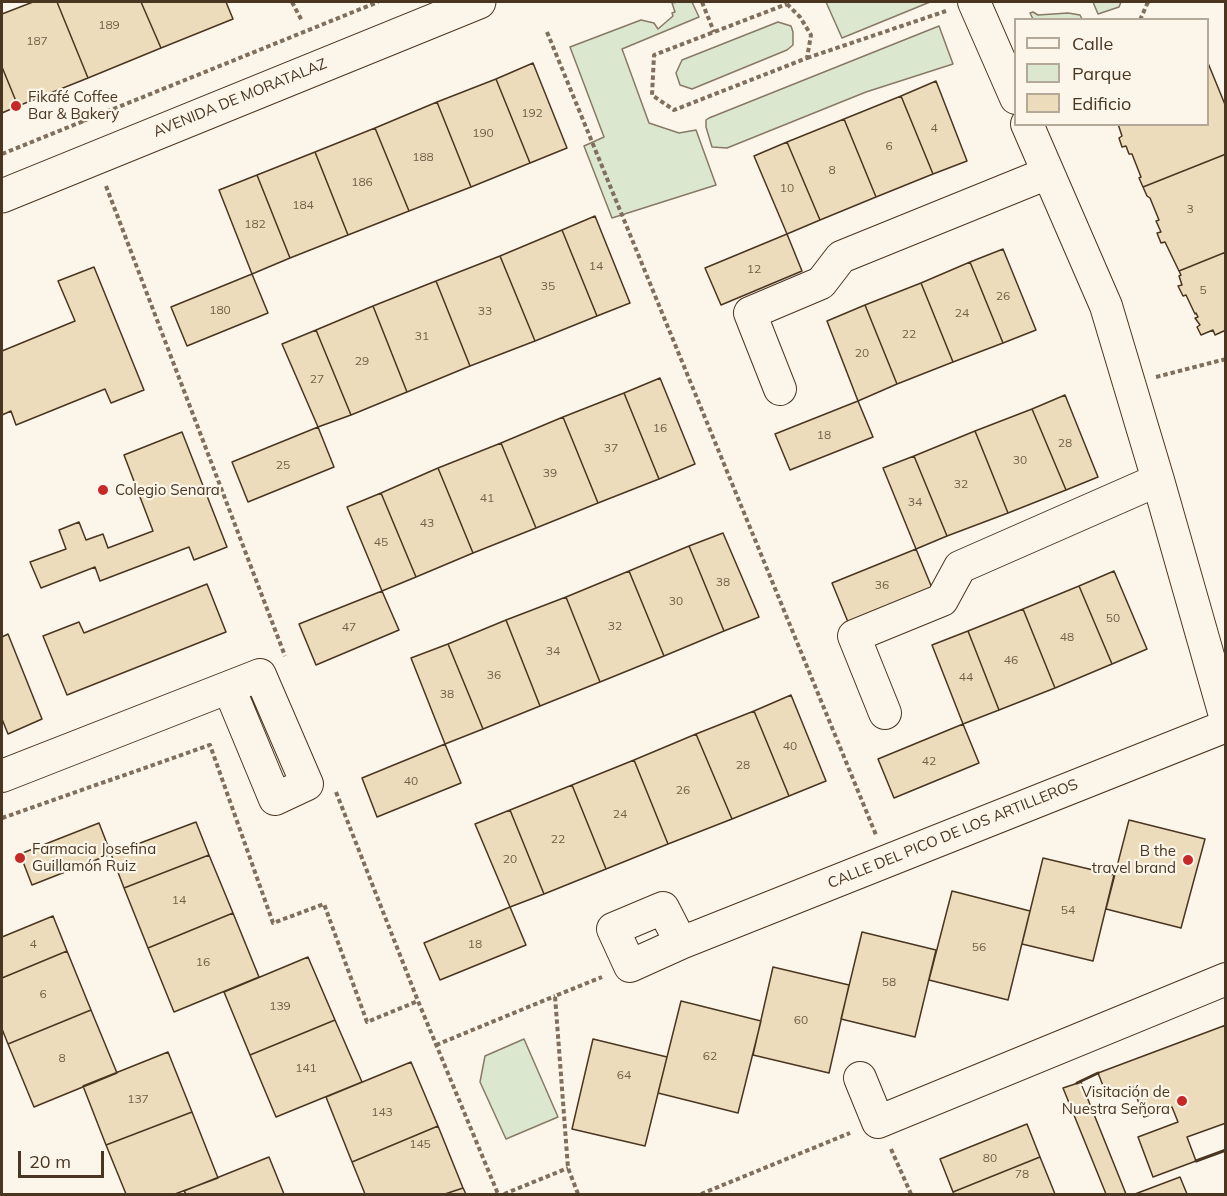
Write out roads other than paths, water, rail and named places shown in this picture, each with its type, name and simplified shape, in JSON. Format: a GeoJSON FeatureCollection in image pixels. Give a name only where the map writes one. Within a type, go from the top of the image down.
{"type":"FeatureCollection","features":[{"type":"Feature","properties":{"kind":"main road","name":"AVENIDA DE MORATALAZ"},"geometry":{"type":"LineString","coordinates":[[2,196],[479,2]]}},
{"type":"Feature","properties":{"kind":"street"},"geometry":{"type":"LineString","coordinates":[[964,5],[1014,94]]}},
{"type":"Feature","properties":{"kind":"street"},"geometry":{"type":"LineString","coordinates":[[1028,126],[1106,306],[1226,719]]}},
{"type":"Feature","properties":{"kind":"street"},"geometry":{"type":"LineString","coordinates":[[780,389],[750,314],[820,283],[841,257],[1048,173]]}},
{"type":"Feature","properties":{"kind":"street"},"geometry":{"type":"LineString","coordinates":[[885,712],[854,636],[942,600],[960,567],[1158,480]]}},
{"type":"Feature","properties":{"kind":"street"},"geometry":{"type":"LineString","coordinates":[[2,776],[229,688]]}},
{"type":"Feature","properties":{"kind":"street","name":"CALLE DEL PICO DE LOS ARTILLEROS"},"geometry":{"type":"LineString","coordinates":[[681,943],[663,908],[613,928],[630,966],[681,943],[1226,726]]}},
{"type":"Feature","properties":{"kind":"street"},"geometry":{"type":"LineString","coordinates":[[860,1078],[878,1122],[1226,979]]}},
{"type":"Feature","properties":{"kind":"place","name":"Fikafé Coffee Bar & Bakery"},"geometry":{"type":"Point","coordinates":[16,106]}},
{"type":"Feature","properties":{"kind":"place","name":"Colegio Senara"},"geometry":{"type":"Point","coordinates":[103,490]}},
{"type":"Feature","properties":{"kind":"place","name":"Farmacia Josefina Guillamón Ruiz"},"geometry":{"type":"Point","coordinates":[20,858]}},
{"type":"Feature","properties":{"kind":"place","name":"B the travel brand"},"geometry":{"type":"Point","coordinates":[1188,860]}},
{"type":"Feature","properties":{"kind":"place","name":"Visitación de Nuestra Señora"},"geometry":{"type":"Point","coordinates":[1182,1101]}}]}
